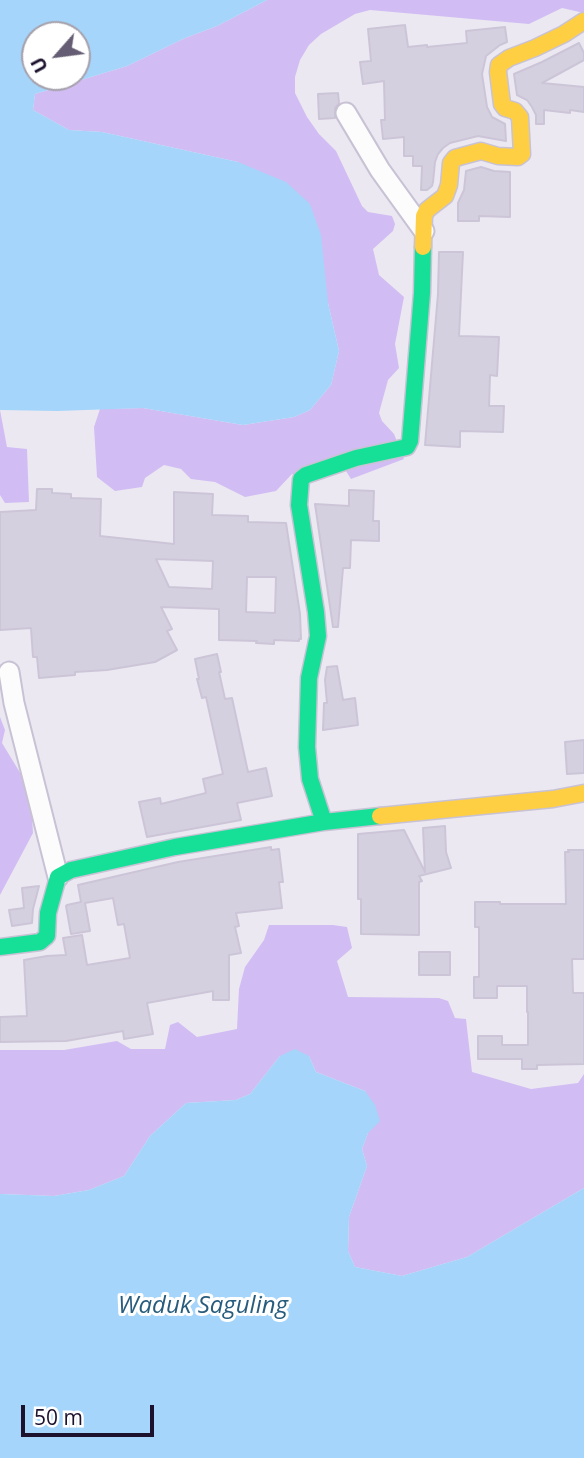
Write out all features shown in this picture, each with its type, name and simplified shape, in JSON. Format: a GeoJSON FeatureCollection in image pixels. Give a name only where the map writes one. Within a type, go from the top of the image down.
{"type":"FeatureCollection","features":[{"type":"Feature","properties":{"kind":"street"},"geometry":{"type":"LineString","coordinates":[[324,822],[310,779],[307,747],[309,678],[318,636],[300,513],[300,482],[306,475],[356,458],[407,447],[410,441],[422,293],[424,216],[427,210],[445,196],[450,185],[451,163],[455,158],[481,151],[498,156],[518,157],[522,153],[520,117],[502,104],[499,65],[584,21]]}},
{"type":"Feature","properties":{"kind":"street"},"geometry":{"type":"LineString","coordinates":[[346,113],[380,170],[424,231]]}},
{"type":"Feature","properties":{"kind":"street"},"geometry":{"type":"LineString","coordinates":[[0,947],[40,942],[47,936],[48,914],[58,877],[14,703],[9,672]]}},
{"type":"Feature","properties":{"kind":"street"},"geometry":{"type":"LineString","coordinates":[[58,877],[71,870],[175,847],[324,822],[553,799],[584,793]]}},
{"type":"Feature","properties":{"kind":"shaded area"},"geometry":{"type":"Polygon","coordinates":[[[267,0],[584,0],[584,13],[562,8],[529,24],[370,10],[355,14],[321,34],[309,45],[300,60],[295,77],[295,93],[307,117],[336,151],[362,206],[368,212],[392,216],[395,224],[393,231],[373,249],[379,275],[404,297],[395,344],[399,368],[388,380],[379,413],[382,421],[394,434],[404,459],[351,479],[346,471],[292,474],[276,491],[245,497],[215,482],[191,479],[181,469],[164,465],[145,478],[142,487],[115,491],[97,477],[94,427],[100,409],[143,408],[243,425],[294,417],[310,410],[331,385],[339,351],[328,303],[238,162],[102,132],[69,130],[33,110],[35,94],[45,91],[91,91],[91,77],[127,66],[217,26],[267,0]]]}},
{"type":"Feature","properties":{"kind":"shaded area"},"geometry":{"type":"Polygon","coordinates":[[[0,410],[7,447],[27,449],[29,502],[5,503],[0,495],[0,410]]]}},
{"type":"Feature","properties":{"kind":"shaded area"},"geometry":{"type":"Polygon","coordinates":[[[0,717],[5,730],[2,743],[30,789],[33,833],[0,895],[0,717]]]}},
{"type":"Feature","properties":{"kind":"shaded area"},"geometry":{"type":"Polygon","coordinates":[[[269,925],[347,927],[352,948],[337,961],[348,997],[439,998],[448,1001],[455,1018],[466,1019],[472,1072],[531,1089],[578,1083],[584,1074],[584,1188],[467,1257],[402,1276],[355,1267],[348,1251],[349,1217],[367,1166],[362,1149],[368,1133],[365,1091],[316,1072],[309,1056],[280,1056],[250,1094],[236,1100],[186,1103],[150,1136],[124,1176],[89,1190],[54,1196],[0,1194],[0,1050],[64,1050],[117,1041],[131,1049],[165,1049],[170,1025],[178,1022],[197,1037],[237,1029],[239,989],[245,967],[264,940],[269,925]]]}},
{"type":"Feature","properties":{"kind":"water"},"geometry":{"type":"Polygon","coordinates":[[[0,0],[267,0],[217,26],[127,66],[91,77],[91,21],[21,21],[21,91],[45,91],[35,94],[33,110],[69,130],[102,132],[238,162],[286,182],[310,204],[321,235],[328,303],[339,351],[331,385],[310,410],[294,417],[243,425],[143,408],[0,410],[0,0]]]}},
{"type":"Feature","properties":{"kind":"water","name":"Waduk Saguling"},"geometry":{"type":"Polygon","coordinates":[[[295,1049],[309,1056],[316,1072],[365,1091],[375,1105],[380,1121],[368,1133],[362,1149],[367,1166],[349,1217],[348,1251],[355,1267],[402,1276],[467,1257],[584,1188],[584,1458],[0,1458],[0,1194],[54,1196],[89,1190],[124,1176],[150,1136],[186,1103],[236,1100],[250,1094],[280,1056],[295,1049]]]}},
{"type":"Feature","properties":{"kind":"building"},"geometry":{"type":"Polygon","coordinates":[[[405,25],[408,47],[467,43],[466,31],[505,27],[507,42],[486,56],[482,74],[487,107],[492,117],[505,124],[506,141],[478,136],[450,143],[438,154],[432,186],[427,190],[421,190],[422,166],[413,166],[413,156],[404,156],[404,137],[383,139],[381,120],[385,120],[384,81],[363,84],[360,62],[371,61],[368,29],[405,25]]]}},
{"type":"Feature","properties":{"kind":"building"},"geometry":{"type":"Polygon","coordinates":[[[579,43],[584,60],[542,83],[584,87],[584,112],[544,110],[544,124],[536,124],[532,107],[527,100],[517,95],[514,74],[579,43]]]}},
{"type":"Feature","properties":{"kind":"building"},"geometry":{"type":"Polygon","coordinates":[[[338,93],[339,103],[335,108],[335,118],[319,119],[318,94],[338,93]]]}},
{"type":"Feature","properties":{"kind":"building"},"geometry":{"type":"Polygon","coordinates":[[[481,167],[510,172],[510,217],[479,216],[479,221],[458,221],[458,203],[464,190],[466,171],[481,167]]]}},
{"type":"Feature","properties":{"kind":"building"},"geometry":{"type":"Polygon","coordinates":[[[439,252],[463,252],[459,336],[499,337],[497,376],[490,375],[489,406],[504,406],[503,432],[460,431],[460,447],[425,445],[439,252]]]}},
{"type":"Feature","properties":{"kind":"building"},"geometry":{"type":"Polygon","coordinates":[[[37,489],[52,489],[52,493],[71,494],[71,498],[101,499],[100,536],[174,544],[174,492],[213,494],[212,515],[248,516],[248,522],[286,523],[300,614],[301,639],[274,640],[274,644],[219,640],[219,609],[161,607],[172,629],[167,631],[177,650],[155,662],[39,678],[37,657],[33,657],[31,628],[0,630],[0,512],[36,510],[37,489]],[[156,559],[169,587],[212,589],[213,561],[156,559]],[[247,577],[246,612],[275,613],[276,577],[247,577]]]}},
{"type":"Feature","properties":{"kind":"building"},"geometry":{"type":"Polygon","coordinates":[[[349,490],[374,491],[373,521],[379,521],[379,541],[351,540],[350,568],[343,568],[338,627],[333,627],[315,504],[349,506],[349,490]]]}},
{"type":"Feature","properties":{"kind":"building"},"geometry":{"type":"Polygon","coordinates":[[[217,654],[225,699],[232,698],[248,772],[266,768],[272,796],[237,803],[241,820],[147,837],[139,802],[160,798],[161,804],[206,793],[203,779],[223,774],[206,697],[202,698],[197,679],[195,659],[217,654]]]}},
{"type":"Feature","properties":{"kind":"building"},"geometry":{"type":"Polygon","coordinates":[[[337,666],[343,700],[355,698],[358,725],[323,730],[324,703],[327,703],[327,667],[337,666]]]}},
{"type":"Feature","properties":{"kind":"building"},"geometry":{"type":"Polygon","coordinates":[[[584,740],[584,773],[567,774],[565,742],[584,740]]]}},
{"type":"Feature","properties":{"kind":"building"},"geometry":{"type":"Polygon","coordinates":[[[445,826],[446,852],[451,868],[419,876],[422,881],[419,882],[419,935],[361,934],[358,834],[404,830],[425,872],[423,828],[445,826]]]}},
{"type":"Feature","properties":{"kind":"building"},"geometry":{"type":"Polygon","coordinates":[[[271,847],[271,850],[279,849],[283,882],[279,882],[282,908],[236,913],[239,926],[235,927],[241,953],[229,955],[229,1000],[213,1000],[213,991],[147,1003],[153,1034],[124,1039],[123,1031],[66,1041],[0,1042],[0,1017],[27,1016],[24,960],[66,955],[63,938],[82,935],[87,965],[130,958],[124,924],[118,925],[113,898],[85,903],[90,931],[71,934],[66,906],[81,902],[78,885],[178,862],[271,847]]]}},
{"type":"Feature","properties":{"kind":"building"},"geometry":{"type":"Polygon","coordinates":[[[568,850],[584,850],[584,959],[572,959],[573,993],[584,993],[584,1064],[537,1065],[537,1069],[522,1069],[522,1059],[478,1059],[478,1036],[502,1036],[502,1045],[528,1045],[528,1012],[527,986],[497,986],[497,998],[474,998],[474,977],[479,977],[479,927],[475,927],[475,902],[566,904],[565,852],[569,852],[568,850]]]}},
{"type":"Feature","properties":{"kind":"building"},"geometry":{"type":"Polygon","coordinates":[[[39,886],[32,923],[12,926],[9,910],[24,908],[22,888],[39,886]]]}},
{"type":"Feature","properties":{"kind":"building"},"geometry":{"type":"Polygon","coordinates":[[[419,952],[450,952],[450,975],[419,975],[419,952]]]}},
{"type":"Feature","properties":{"kind":"traffic: fast"},"geometry":{"type":"LineString","coordinates":[[324,822],[310,779],[307,747],[309,678],[318,636],[299,505],[301,479],[356,458],[407,447],[410,441],[422,293],[423,247]]}},
{"type":"Feature","properties":{"kind":"traffic: fast"},"geometry":{"type":"LineString","coordinates":[[0,947],[40,942],[47,936],[48,913],[58,877],[71,870],[175,847],[324,822],[380,816]]}},
{"type":"Feature","properties":{"kind":"traffic: slow"},"geometry":{"type":"LineString","coordinates":[[423,247],[424,216],[427,210],[445,196],[451,163],[455,158],[481,151],[498,156],[518,157],[522,154],[520,117],[502,104],[499,65],[564,34],[584,21]]}},
{"type":"Feature","properties":{"kind":"traffic: slow"},"geometry":{"type":"LineString","coordinates":[[380,816],[553,799],[584,793]]}}]}
